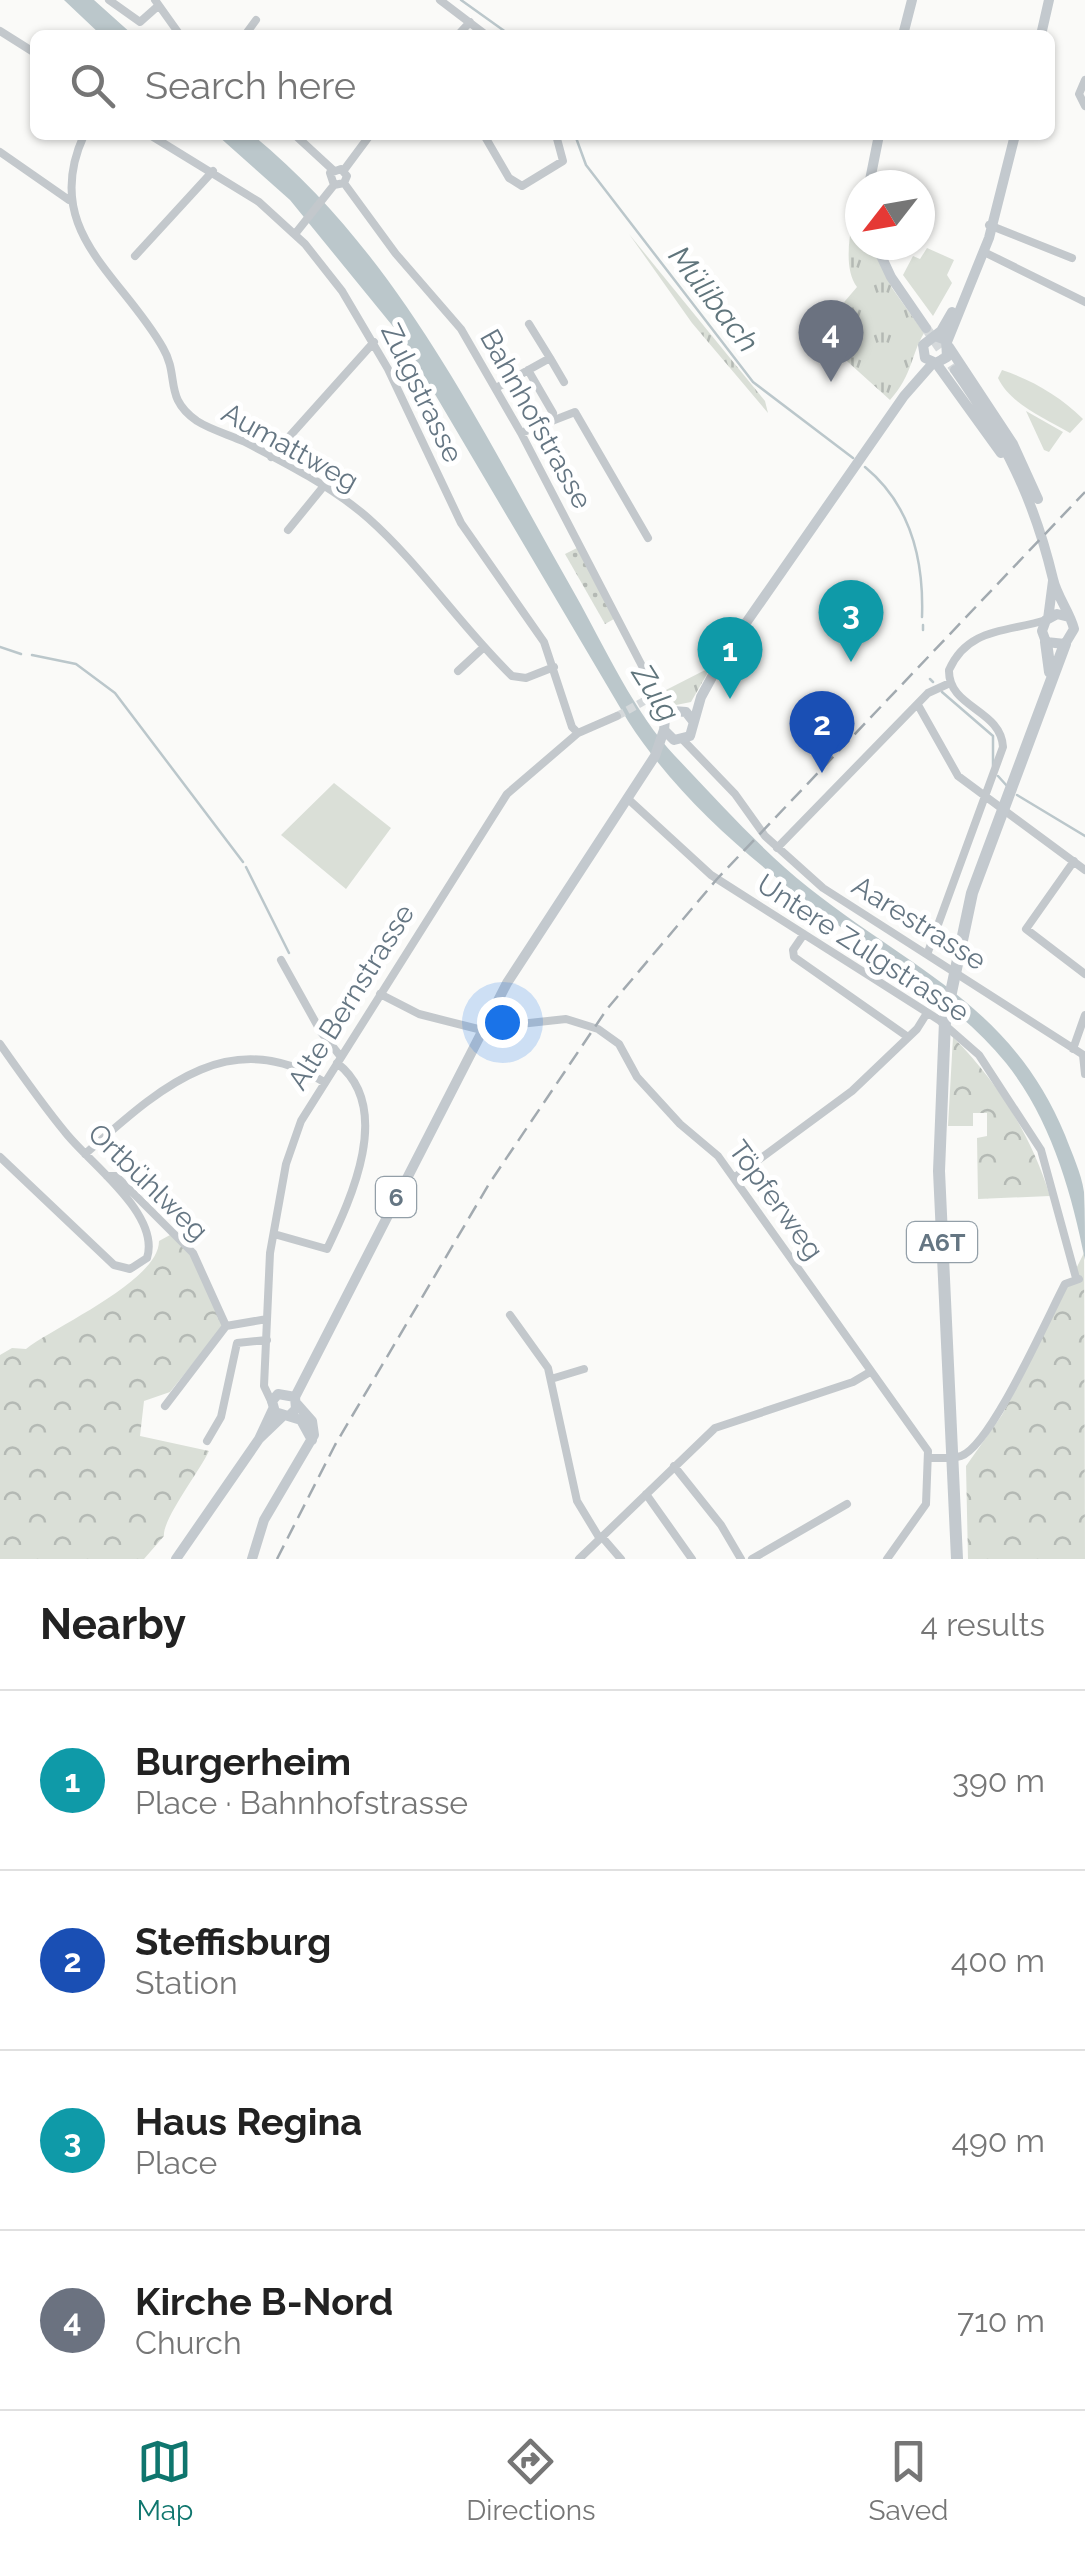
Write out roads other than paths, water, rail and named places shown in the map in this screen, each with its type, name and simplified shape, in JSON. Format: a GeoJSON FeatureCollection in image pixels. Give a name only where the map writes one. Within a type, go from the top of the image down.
{"type":"FeatureCollection","features":[{"type":"Feature","properties":{"kind":"highway","name":"A6T"},"geometry":{"type":"LineString","coordinates":[[1044,640],[1050,675]]}},
{"type":"Feature","properties":{"kind":"highway","name":"A6T"},"geometry":{"type":"LineString","coordinates":[[954,1559],[939,1156],[944,1035],[969,904],[1026,757],[1050,675],[1067,642]]}},
{"type":"Feature","properties":{"kind":"main road"},"geometry":{"type":"LineString","coordinates":[[904,30],[912,0]]}},
{"type":"Feature","properties":{"kind":"main road"},"geometry":{"type":"LineString","coordinates":[[1041,30],[1049,0]]}},
{"type":"Feature","properties":{"kind":"main road"},"geometry":{"type":"LineString","coordinates":[[872,170],[878,140]]}},
{"type":"Feature","properties":{"kind":"main road"},"geometry":{"type":"LineString","coordinates":[[693,725],[701,697],[731,644],[931,360],[947,356],[948,344],[984,252],[1014,140]]}},
{"type":"Feature","properties":{"kind":"main road"},"geometry":{"type":"LineString","coordinates":[[989,225],[950,316],[924,342],[931,360],[998,446],[1048,548]]}},
{"type":"Feature","properties":{"kind":"main road"},"geometry":{"type":"LineString","coordinates":[[883,260],[930,332],[948,344],[1025,466],[1042,508],[1053,580],[1074,632],[1067,642]]}},
{"type":"Feature","properties":{"kind":"main road"},"geometry":{"type":"LineString","coordinates":[[955,370],[1014,461],[1048,548]]}},
{"type":"Feature","properties":{"kind":"main road"},"geometry":{"type":"LineString","coordinates":[[1053,580],[1044,640],[1067,642],[1085,635]]}},
{"type":"Feature","properties":{"kind":"main road"},"geometry":{"type":"LineString","coordinates":[[1047,620],[1070,619],[1085,626]]}},
{"type":"Feature","properties":{"kind":"main road"},"geometry":{"type":"LineString","coordinates":[[671,734],[680,711],[701,697]]}},
{"type":"Feature","properties":{"kind":"main road"},"geometry":{"type":"LineString","coordinates":[[680,711],[693,725]]}},
{"type":"Feature","properties":{"kind":"main road"},"geometry":{"type":"LineString","coordinates":[[671,734],[693,725]]}},
{"type":"Feature","properties":{"kind":"main road","name":"6"},"geometry":{"type":"LineString","coordinates":[[176,1559],[305,1370],[488,1018],[542,926],[671,734]]}},
{"type":"Feature","properties":{"kind":"main road"},"geometry":{"type":"LineString","coordinates":[[252,1559],[264,1520],[312,1440],[304,1423],[284,1404]]}},
{"type":"Feature","properties":{"kind":"street"},"geometry":{"type":"LineString","coordinates":[[109,0],[140,22],[157,3],[176,30]]}},
{"type":"Feature","properties":{"kind":"street"},"geometry":{"type":"LineString","coordinates":[[440,0],[480,30]]}},
{"type":"Feature","properties":{"kind":"street"},"geometry":{"type":"LineString","coordinates":[[248,30],[256,20]]}},
{"type":"Feature","properties":{"kind":"street"},"geometry":{"type":"LineString","coordinates":[[463,30],[470,22]]}},
{"type":"Feature","properties":{"kind":"street"},"geometry":{"type":"LineString","coordinates":[[0,32],[30,50]]}},
{"type":"Feature","properties":{"kind":"street"},"geometry":{"type":"LineString","coordinates":[[1085,80],[1080,94],[1085,106]]}},
{"type":"Feature","properties":{"kind":"street"},"geometry":{"type":"LineString","coordinates":[[0,152],[69,200],[83,140]]}},
{"type":"Feature","properties":{"kind":"street","name":"Zulgstrasse"},"geometry":{"type":"LineString","coordinates":[[159,140],[213,171],[295,234],[342,290],[374,342],[456,514],[539,632],[572,727],[578,733]]}},
{"type":"Feature","properties":{"kind":"street"},"geometry":{"type":"LineString","coordinates":[[300,140],[333,170],[344,170]]}},
{"type":"Feature","properties":{"kind":"street"},"geometry":{"type":"LineString","coordinates":[[295,234],[336,187],[366,140]]}},
{"type":"Feature","properties":{"kind":"street"},"geometry":{"type":"LineString","coordinates":[[487,140],[517,185],[527,184],[564,159],[558,140]]}},
{"type":"Feature","properties":{"kind":"street"},"geometry":{"type":"LineString","coordinates":[[333,170],[330,178],[336,187]]}},
{"type":"Feature","properties":{"kind":"street"},"geometry":{"type":"LineString","coordinates":[[135,256],[213,171]]}},
{"type":"Feature","properties":{"kind":"street","name":"Bahnhofstrasse"},"geometry":{"type":"LineString","coordinates":[[336,187],[453,317],[521,433],[657,696]]}},
{"type":"Feature","properties":{"kind":"street","name":"Aumattweg"},"geometry":{"type":"LineString","coordinates":[[69,200],[105,272],[163,347],[177,401],[200,423],[271,457],[372,521],[484,647],[517,678],[554,667]]}},
{"type":"Feature","properties":{"kind":"street"},"geometry":{"type":"LineString","coordinates":[[989,225],[1072,258]]}},
{"type":"Feature","properties":{"kind":"street"},"geometry":{"type":"LineString","coordinates":[[984,252],[1085,302]]}},
{"type":"Feature","properties":{"kind":"street"},"geometry":{"type":"LineString","coordinates":[[529,324],[564,382]]}},
{"type":"Feature","properties":{"kind":"street"},"geometry":{"type":"LineString","coordinates":[[271,457],[374,342]]}},
{"type":"Feature","properties":{"kind":"street"},"geometry":{"type":"LineString","coordinates":[[496,388],[550,358]]}},
{"type":"Feature","properties":{"kind":"street"},"geometry":{"type":"LineString","coordinates":[[528,370],[553,413]]}},
{"type":"Feature","properties":{"kind":"street"},"geometry":{"type":"LineString","coordinates":[[521,433],[575,412],[648,538]]}},
{"type":"Feature","properties":{"kind":"street"},"geometry":{"type":"LineString","coordinates":[[288,530],[323,487]]}},
{"type":"Feature","properties":{"kind":"street"},"geometry":{"type":"LineString","coordinates":[[950,683],[952,664],[976,637],[1047,620]]}},
{"type":"Feature","properties":{"kind":"street"},"geometry":{"type":"LineString","coordinates":[[1025,628],[1044,640]]}},
{"type":"Feature","properties":{"kind":"street"},"geometry":{"type":"LineString","coordinates":[[458,670],[484,647]]}},
{"type":"Feature","properties":{"kind":"street"},"geometry":{"type":"LineString","coordinates":[[777,848],[932,689],[950,683]]}},
{"type":"Feature","properties":{"kind":"street"},"geometry":{"type":"LineString","coordinates":[[928,952],[1003,747],[999,729],[950,683]]}},
{"type":"Feature","properties":{"kind":"street"},"geometry":{"type":"LineString","coordinates":[[646,700],[657,696]]}},
{"type":"Feature","properties":{"kind":"street"},"geometry":{"type":"LineString","coordinates":[[657,696],[680,711]]}},
{"type":"Feature","properties":{"kind":"street"},"geometry":{"type":"LineString","coordinates":[[657,696],[671,734],[701,754]]}},
{"type":"Feature","properties":{"kind":"street"},"geometry":{"type":"LineString","coordinates":[[918,705],[950,768],[1085,870]]}},
{"type":"Feature","properties":{"kind":"street","name":"Alte Bernstrasse"},"geometry":{"type":"LineString","coordinates":[[284,1404],[266,1378],[274,1234],[290,1147],[324,1082],[506,794],[570,745],[578,733],[617,716]]}},
{"type":"Feature","properties":{"kind":"street"},"geometry":{"type":"LineString","coordinates":[[693,725],[701,754]]}},
{"type":"Feature","properties":{"kind":"street","name":"Aarestrasse"},"geometry":{"type":"LineString","coordinates":[[701,754],[777,848],[840,900],[928,952],[1084,1055]]}},
{"type":"Feature","properties":{"kind":"street","name":"Untere Zulgstrasse"},"geometry":{"type":"LineString","coordinates":[[627,798],[712,875],[926,1012],[979,1055],[1027,1124],[1051,1178],[1077,1278],[1065,1284],[1006,1398],[974,1445],[960,1456],[930,1458]]}},
{"type":"Feature","properties":{"kind":"street"},"geometry":{"type":"LineString","coordinates":[[1074,861],[1026,928],[1085,974]]}},
{"type":"Feature","properties":{"kind":"street"},"geometry":{"type":"LineString","coordinates":[[804,934],[794,950],[796,959],[908,1038]]}},
{"type":"Feature","properties":{"kind":"street"},"geometry":{"type":"LineString","coordinates":[[274,1234],[327,1249],[346,1210],[362,1158],[364,1122],[356,1086],[281,960]]}},
{"type":"Feature","properties":{"kind":"street"},"geometry":{"type":"LineString","coordinates":[[380,994],[420,1014],[482,1030]]}},
{"type":"Feature","properties":{"kind":"street"},"geometry":{"type":"LineString","coordinates":[[734,1178],[845,1096],[908,1038],[926,1012]]}},
{"type":"Feature","properties":{"kind":"street"},"geometry":{"type":"LineString","coordinates":[[1074,1048],[1085,1015]]}},
{"type":"Feature","properties":{"kind":"street","name":"Töpferweg"},"geometry":{"type":"LineString","coordinates":[[488,1018],[520,1024],[566,1019],[603,1032],[619,1044],[638,1078],[684,1128],[714,1149],[930,1458]]}},
{"type":"Feature","properties":{"kind":"street","name":"Ortbühlweg"},"geometry":{"type":"LineString","coordinates":[[0,1044],[85,1154],[107,1176],[114,1175],[125,1184],[193,1254],[204,1270],[226,1326]]}},
{"type":"Feature","properties":{"kind":"street"},"geometry":{"type":"LineString","coordinates":[[1084,1055],[1085,1074]]}},
{"type":"Feature","properties":{"kind":"street"},"geometry":{"type":"LineString","coordinates":[[85,1154],[165,1084],[206,1068],[270,1059],[301,1068],[324,1082]]}},
{"type":"Feature","properties":{"kind":"street"},"geometry":{"type":"LineString","coordinates":[[0,1157],[109,1262],[133,1269],[148,1255],[146,1234],[107,1176]]}},
{"type":"Feature","properties":{"kind":"street"},"geometry":{"type":"LineString","coordinates":[[510,1315],[540,1355],[551,1379],[577,1501],[601,1538],[621,1559]]}},
{"type":"Feature","properties":{"kind":"street"},"geometry":{"type":"LineString","coordinates":[[165,1406],[226,1326],[268,1320]]}},
{"type":"Feature","properties":{"kind":"street"},"geometry":{"type":"LineString","coordinates":[[207,1442],[221,1417],[237,1343],[267,1340]]}},
{"type":"Feature","properties":{"kind":"street"},"geometry":{"type":"LineString","coordinates":[[551,1379],[584,1369]]}},
{"type":"Feature","properties":{"kind":"street"},"geometry":{"type":"LineString","coordinates":[[579,1559],[722,1424],[846,1384],[870,1372]]}},
{"type":"Feature","properties":{"kind":"street"},"geometry":{"type":"LineString","coordinates":[[888,1559],[926,1504],[930,1458]]}},
{"type":"Feature","properties":{"kind":"street"},"geometry":{"type":"LineString","coordinates":[[674,1466],[741,1559]]}},
{"type":"Feature","properties":{"kind":"street"},"geometry":{"type":"LineString","coordinates":[[646,1494],[692,1559]]}},
{"type":"Feature","properties":{"kind":"street"},"geometry":{"type":"LineString","coordinates":[[752,1559],[847,1504]]}},
{"type":"Feature","properties":{"kind":"waterway","name":"Mülibach"},"geometry":{"type":"LineString","coordinates":[[461,0],[503,30]]}},
{"type":"Feature","properties":{"kind":"waterway","name":"Mülibach"},"geometry":{"type":"LineString","coordinates":[[577,140],[586,165],[753,382],[853,458]]}},
{"type":"Feature","properties":{"kind":"waterway","name":"Mülibach"},"geometry":{"type":"LineString","coordinates":[[865,467],[893,498],[911,534],[920,575],[922,617]]}},
{"type":"Feature","properties":{"kind":"waterway","name":"Mülibach"},"geometry":{"type":"LineString","coordinates":[[923,625],[923,630]]}},
{"type":"Feature","properties":{"kind":"waterway"},"geometry":{"type":"LineString","coordinates":[[0,647],[21,654]]}},
{"type":"Feature","properties":{"kind":"waterway"},"geometry":{"type":"LineString","coordinates":[[32,655],[76,664],[115,693],[243,862]]}},
{"type":"Feature","properties":{"kind":"waterway","name":"Mülibach"},"geometry":{"type":"LineString","coordinates":[[930,679],[933,682]]}},
{"type":"Feature","properties":{"kind":"waterway","name":"Mülibach"},"geometry":{"type":"LineString","coordinates":[[942,692],[993,736],[993,766]]}},
{"type":"Feature","properties":{"kind":"waterway","name":"Mülibach"},"geometry":{"type":"LineString","coordinates":[[998,776],[1007,786]]}},
{"type":"Feature","properties":{"kind":"waterway","name":"Mülibach"},"geometry":{"type":"LineString","coordinates":[[1017,795],[1085,836]]}},
{"type":"Feature","properties":{"kind":"waterway"},"geometry":{"type":"LineString","coordinates":[[246,867],[289,953]]}},
{"type":"Feature","properties":{"kind":"tunnel"},"geometry":{"type":"LineString","coordinates":[[926,328],[955,370]]}},
{"type":"Feature","properties":{"kind":"tunnel"},"geometry":{"type":"LineString","coordinates":[[617,716],[646,700]]}},
{"type":"Feature","properties":{"kind":"railway"},"geometry":{"type":"LineString","coordinates":[[277,1559],[335,1445],[489,1184],[607,1009],[717,879],[1085,492]]}},
{"type":"Feature","properties":{"kind":"place","name":"Kirche B-Nord"},"geometry":{"type":"Point","coordinates":[831,382]}},
{"type":"Feature","properties":{"kind":"place","name":"Haus Regina"},"geometry":{"type":"Point","coordinates":[851,662]}},
{"type":"Feature","properties":{"kind":"place","name":"Burgerheim"},"geometry":{"type":"Point","coordinates":[730,699]}},
{"type":"Feature","properties":{"kind":"place","name":"Steffisburg"},"geometry":{"type":"Point","coordinates":[822,773]}},
{"type":"Feature","properties":{"kind":"water label","name":"Zulg"},"geometry":{"type":"Point","coordinates":[656,693]}}]}
